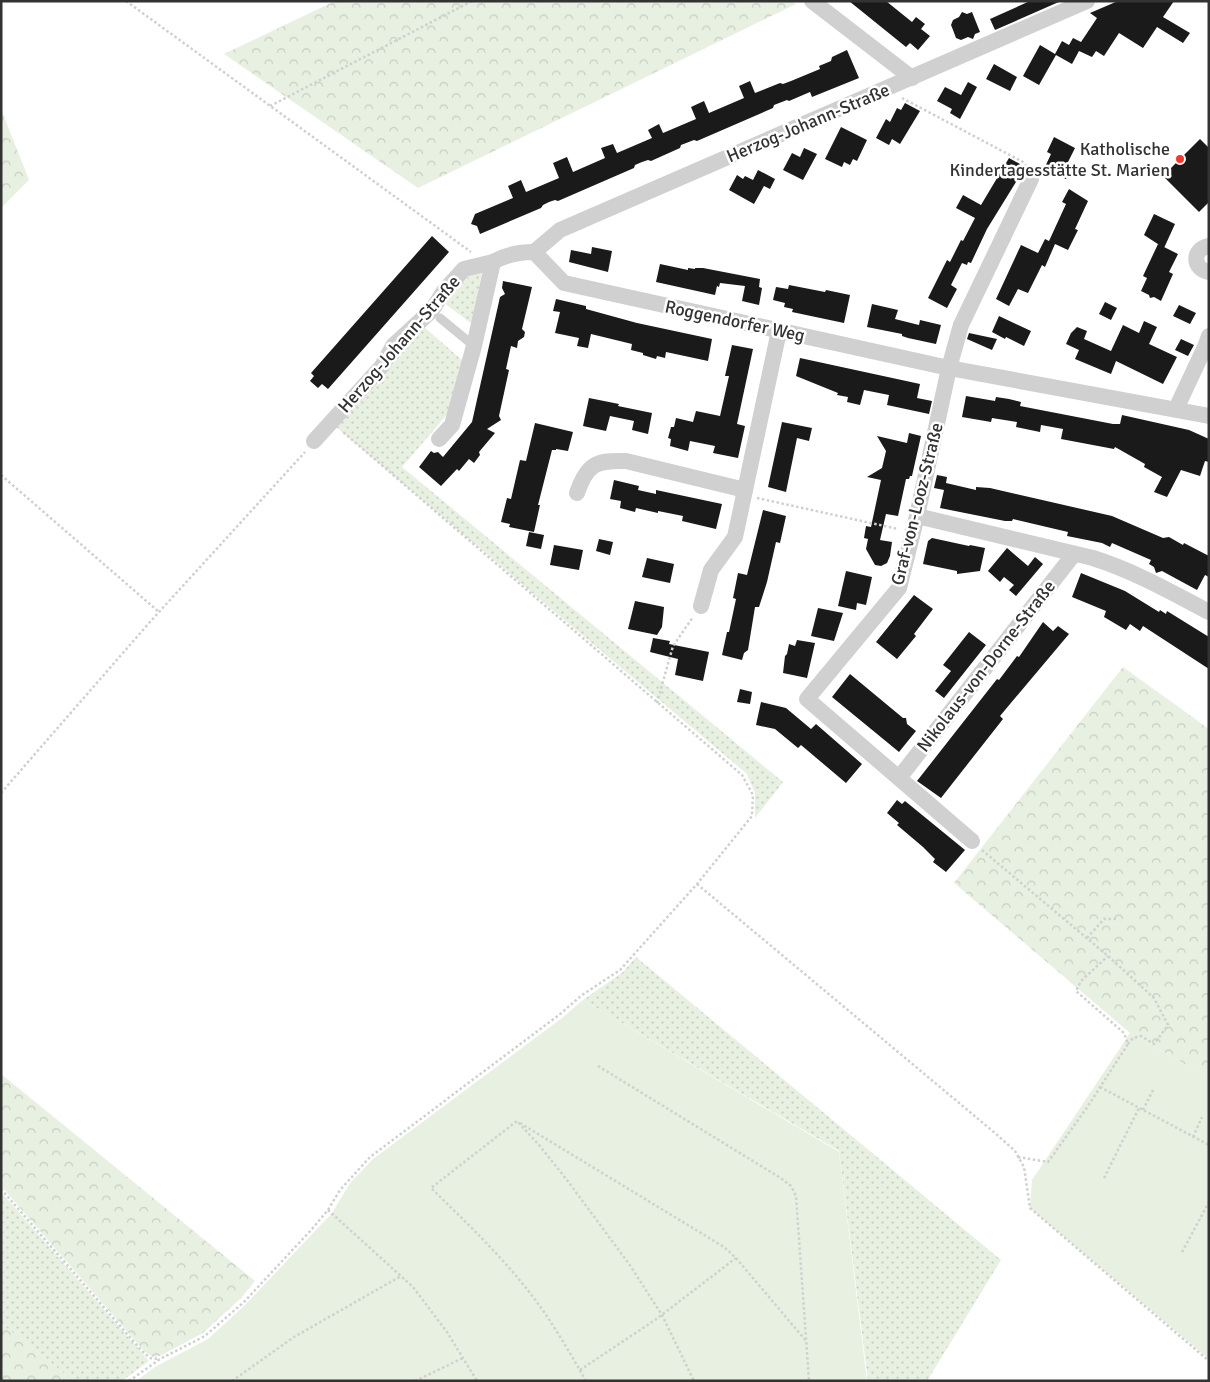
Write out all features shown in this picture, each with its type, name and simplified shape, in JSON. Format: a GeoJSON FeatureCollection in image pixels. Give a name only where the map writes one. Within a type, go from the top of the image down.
{"type":"FeatureCollection","features":[{"type":"Feature","properties":{"kind":"street"},"geometry":{"type":"LineString","coordinates":[[812,1],[912,78]]}},
{"type":"Feature","properties":{"kind":"street","name":"Herzog-Johann-Straße"},"geometry":{"type":"LineString","coordinates":[[534,252],[560,230],[1087,1]]}},
{"type":"Feature","properties":{"kind":"street","name":"Graf-von-Looz-Straße"},"geometry":{"type":"LineString","coordinates":[[899,778],[806,699],[899,588],[917,516],[949,368],[962,325],[1031,178]]}},
{"type":"Feature","properties":{"kind":"street"},"geometry":{"type":"LineString","coordinates":[[1209,246],[1198,251],[1196,259],[1198,267],[1209,272]]}},
{"type":"Feature","properties":{"kind":"street"},"geometry":{"type":"LineString","coordinates":[[439,439],[452,425],[474,346],[490,263],[504,255],[534,252]]}},
{"type":"Feature","properties":{"kind":"street","name":"Roggendorfer Weg"},"geometry":{"type":"LineString","coordinates":[[534,252],[564,283],[949,368],[1209,416]]}},
{"type":"Feature","properties":{"kind":"street","name":"Herzog-Johann-Straße"},"geometry":{"type":"LineString","coordinates":[[314,441],[382,366],[393,346],[432,310],[444,291],[464,269],[490,263]]}},
{"type":"Feature","properties":{"kind":"street"},"geometry":{"type":"LineString","coordinates":[[701,606],[711,570],[735,537],[779,331]]}},
{"type":"Feature","properties":{"kind":"street"},"geometry":{"type":"LineString","coordinates":[[1176,410],[1209,336]]}},
{"type":"Feature","properties":{"kind":"street"},"geometry":{"type":"LineString","coordinates":[[577,493],[582,476],[591,467],[606,460],[626,461],[744,492]]}},
{"type":"Feature","properties":{"kind":"street"},"geometry":{"type":"LineString","coordinates":[[917,516],[1074,554],[1123,569],[1209,612]]}},
{"type":"Feature","properties":{"kind":"street","name":"Nikolaus-von-Dorne-Straße"},"geometry":{"type":"LineString","coordinates":[[899,778],[1074,554]]}},
{"type":"Feature","properties":{"kind":"street"},"geometry":{"type":"LineString","coordinates":[[899,778],[972,841]]}},
{"type":"Feature","properties":{"kind":"lane"},"geometry":{"type":"LineString","coordinates":[[440,318],[474,346]]}},
{"type":"Feature","properties":{"kind":"path"},"geometry":{"type":"LineString","coordinates":[[126,1],[490,263]]}},
{"type":"Feature","properties":{"kind":"path"},"geometry":{"type":"LineString","coordinates":[[270,106],[472,1]]}},
{"type":"Feature","properties":{"kind":"path"},"geometry":{"type":"LineString","coordinates":[[885,89],[1023,162],[1029,168],[1031,178]]}},
{"type":"Feature","properties":{"kind":"path"},"geometry":{"type":"LineString","coordinates":[[129,1381],[160,1359],[205,1336],[244,1302],[328,1210],[340,1190],[370,1157],[559,1015],[582,995],[620,970],[697,884],[752,816],[753,795],[742,775],[331,422]]}},
{"type":"Feature","properties":{"kind":"path"},"geometry":{"type":"LineString","coordinates":[[1,793],[159,612],[314,441]]}},
{"type":"Feature","properties":{"kind":"path"},"geometry":{"type":"LineString","coordinates":[[1,475],[159,612]]}},
{"type":"Feature","properties":{"kind":"path"},"geometry":{"type":"LineString","coordinates":[[744,492],[913,533]]}},
{"type":"Feature","properties":{"kind":"path"},"geometry":{"type":"LineString","coordinates":[[657,703],[673,646],[701,606]]}},
{"type":"Feature","properties":{"kind":"path"},"geometry":{"type":"LineString","coordinates":[[972,841],[1108,956],[1154,998],[1168,1025],[1154,1044],[1140,1036],[1133,1038],[1048,1162],[1018,1157]]}},
{"type":"Feature","properties":{"kind":"path"},"geometry":{"type":"LineString","coordinates":[[697,884],[1015,1151],[1024,1167],[1030,1208],[1209,1361]]}},
{"type":"Feature","properties":{"kind":"path"},"geometry":{"type":"LineString","coordinates":[[1087,938],[1104,920],[1118,919]]}},
{"type":"Feature","properties":{"kind":"path"},"geometry":{"type":"LineString","coordinates":[[1108,956],[1081,981],[1076,991],[1124,1033],[1128,1044]]}},
{"type":"Feature","properties":{"kind":"path"},"geometry":{"type":"LineString","coordinates":[[598,1066],[791,1186],[796,1196],[809,1381]]}},
{"type":"Feature","properties":{"kind":"path"},"geometry":{"type":"LineString","coordinates":[[1100,1087],[1209,1145]]}},
{"type":"Feature","properties":{"kind":"path"},"geometry":{"type":"LineString","coordinates":[[1143,1110],[1152,1090]]}},
{"type":"Feature","properties":{"kind":"path"},"geometry":{"type":"LineString","coordinates":[[1104,1178],[1139,1108]]}},
{"type":"Feature","properties":{"kind":"path"},"geometry":{"type":"LineString","coordinates":[[1193,1137],[1202,1117]]}},
{"type":"Feature","properties":{"kind":"path"},"geometry":{"type":"LineString","coordinates":[[517,1121],[724,1247],[736,1258],[807,1342]]}},
{"type":"Feature","properties":{"kind":"path"},"geometry":{"type":"LineString","coordinates":[[517,1121],[567,1180],[629,1264],[662,1315],[694,1381]]}},
{"type":"Feature","properties":{"kind":"path"},"geometry":{"type":"LineString","coordinates":[[517,1121],[431,1188],[482,1238],[512,1272],[543,1311],[586,1381]]}},
{"type":"Feature","properties":{"kind":"path"},"geometry":{"type":"LineString","coordinates":[[1,1189],[141,1350],[150,1358],[160,1359]]}},
{"type":"Feature","properties":{"kind":"path"},"geometry":{"type":"LineString","coordinates":[[1182,1252],[1209,1202]]}},
{"type":"Feature","properties":{"kind":"path"},"geometry":{"type":"LineString","coordinates":[[328,1210],[413,1287],[446,1332],[477,1381]]}},
{"type":"Feature","properties":{"kind":"path"},"geometry":{"type":"LineString","coordinates":[[580,1370],[662,1315],[736,1258]]}},
{"type":"Feature","properties":{"kind":"path"},"geometry":{"type":"LineString","coordinates":[[232,1381],[294,1337],[401,1276]]}},
{"type":"Feature","properties":{"kind":"path"},"geometry":{"type":"LineString","coordinates":[[415,1381],[463,1358]]}},
{"type":"Feature","properties":{"kind":"green space"},"geometry":{"type":"Polygon","coordinates":[[[335,1],[792,1],[796,4],[418,188],[224,54],[335,1]]]}},
{"type":"Feature","properties":{"kind":"green space"},"geometry":{"type":"Polygon","coordinates":[[[1,109],[29,180],[1,208],[1,109]]]}},
{"type":"Feature","properties":{"kind":"green space"},"geometry":{"type":"Polygon","coordinates":[[[482,272],[472,324],[444,303],[472,273],[482,272]]]}},
{"type":"Feature","properties":{"kind":"green space"},"geometry":{"type":"Polygon","coordinates":[[[423,326],[463,361],[451,410],[402,467],[783,782],[755,818],[755,793],[747,774],[335,426],[423,326]]]}},
{"type":"Feature","properties":{"kind":"green space"},"geometry":{"type":"Polygon","coordinates":[[[1123,667],[1209,729],[1209,1078],[1130,1033],[954,883],[1123,667]]]}},
{"type":"Feature","properties":{"kind":"green space"},"geometry":{"type":"Polygon","coordinates":[[[636,957],[1001,1260],[927,1381],[868,1381],[839,1151],[583,1000],[623,972],[636,957]]]}},
{"type":"Feature","properties":{"kind":"green space"},"geometry":{"type":"Polygon","coordinates":[[[583,1000],[839,1152],[867,1381],[136,1381],[155,1367],[208,1339],[245,1305],[332,1213],[350,1183],[373,1159],[562,1018],[583,1000]]]}},
{"type":"Feature","properties":{"kind":"green space"},"geometry":{"type":"Polygon","coordinates":[[[1130,1033],[1209,1078],[1209,1359],[1030,1208],[1032,1180],[1130,1033]]]}},
{"type":"Feature","properties":{"kind":"green space"},"geometry":{"type":"Polygon","coordinates":[[[1,1074],[255,1281],[241,1298],[203,1333],[160,1356],[153,1357],[145,1352],[1,1186],[1,1074]]]}},
{"type":"Feature","properties":{"kind":"green space"},"geometry":{"type":"Polygon","coordinates":[[[1,1192],[149,1361],[122,1381],[70,1381],[68,1377],[33,1348],[1,1324],[1,1192]]]}},
{"type":"Feature","properties":{"kind":"green space"},"geometry":{"type":"Polygon","coordinates":[[[1,1324],[33,1348],[68,1377],[70,1381],[1,1381],[1,1324]]]}},
{"type":"Feature","properties":{"kind":"building"},"geometry":{"type":"Polygon","coordinates":[[[849,1],[886,1],[912,22],[916,17],[925,24],[921,29],[930,36],[918,50],[910,43],[906,47],[849,1]]]}},
{"type":"Feature","properties":{"kind":"building"},"geometry":{"type":"Polygon","coordinates":[[[1030,1],[1061,1],[995,30],[990,19],[1030,1]]]}},
{"type":"Feature","properties":{"kind":"building"},"geometry":{"type":"Polygon","coordinates":[[[1118,1],[1174,1],[1163,17],[1190,33],[1183,43],[1157,27],[1143,48],[1119,33],[1104,56],[1096,51],[1092,57],[1079,51],[1072,64],[1056,55],[1039,85],[1023,76],[1040,45],[1055,54],[1062,41],[1069,45],[1073,38],[1081,42],[1097,18],[1090,13],[1118,1]]]}},
{"type":"Feature","properties":{"kind":"building"},"geometry":{"type":"Polygon","coordinates":[[[962,12],[967,14],[972,12],[980,32],[975,34],[973,39],[968,37],[961,40],[956,38],[951,25],[953,20],[959,17],[962,12]]]}},
{"type":"Feature","properties":{"kind":"building"},"geometry":{"type":"Polygon","coordinates":[[[847,50],[859,78],[812,97],[810,92],[774,105],[773,108],[697,141],[694,140],[681,145],[680,148],[651,161],[642,162],[635,165],[634,168],[558,201],[549,202],[541,208],[480,234],[477,226],[471,224],[475,214],[513,198],[508,186],[521,180],[526,192],[559,178],[553,163],[567,157],[573,172],[605,158],[601,148],[613,144],[617,153],[652,138],[648,130],[659,124],[663,133],[696,119],[691,107],[704,101],[709,113],[744,98],[739,86],[750,81],[755,93],[780,83],[783,84],[820,69],[819,66],[831,61],[832,57],[847,50]]]}},
{"type":"Feature","properties":{"kind":"building"},"geometry":{"type":"Polygon","coordinates":[[[994,64],[1017,77],[1010,91],[986,79],[994,64]]]}},
{"type":"Feature","properties":{"kind":"building"},"geometry":{"type":"Polygon","coordinates":[[[968,82],[977,87],[960,119],[950,113],[952,109],[937,101],[945,87],[961,95],[968,82]]]}},
{"type":"Feature","properties":{"kind":"building"},"geometry":{"type":"Polygon","coordinates":[[[905,103],[920,111],[900,144],[892,139],[889,145],[876,138],[886,119],[890,122],[897,108],[901,110],[905,103]]]}},
{"type":"Feature","properties":{"kind":"building"},"geometry":{"type":"Polygon","coordinates":[[[841,127],[867,140],[857,161],[853,159],[850,165],[844,162],[842,167],[825,159],[841,127]]]}},
{"type":"Feature","properties":{"kind":"building"},"geometry":{"type":"Polygon","coordinates":[[[1054,137],[1075,148],[1068,162],[1072,164],[1066,179],[1044,169],[1051,154],[1047,152],[1054,137]]]}},
{"type":"Feature","properties":{"kind":"building"},"geometry":{"type":"Polygon","coordinates":[[[1200,139],[1209,148],[1209,202],[1199,212],[1163,176],[1200,139]]]}},
{"type":"Feature","properties":{"kind":"building"},"geometry":{"type":"Polygon","coordinates":[[[804,148],[817,154],[803,180],[783,170],[792,153],[800,157],[804,148]]]}},
{"type":"Feature","properties":{"kind":"building"},"geometry":{"type":"Polygon","coordinates":[[[1009,158],[1020,164],[1015,174],[1019,177],[987,229],[971,263],[968,262],[967,265],[962,263],[951,285],[957,289],[947,308],[928,298],[947,260],[950,262],[975,218],[956,208],[963,195],[981,205],[1009,158]]]}},
{"type":"Feature","properties":{"kind":"building"},"geometry":{"type":"Polygon","coordinates":[[[758,170],[775,179],[770,189],[764,186],[754,204],[729,190],[737,175],[743,179],[745,176],[753,180],[758,170]]]}},
{"type":"Feature","properties":{"kind":"building"},"geometry":{"type":"Polygon","coordinates":[[[1069,189],[1088,201],[1075,229],[1078,230],[1068,250],[1055,244],[1045,267],[1042,265],[1028,293],[1018,289],[1009,306],[996,299],[1021,245],[1038,253],[1045,239],[1049,241],[1066,204],[1062,202],[1069,189]]]}},
{"type":"Feature","properties":{"kind":"building"},"geometry":{"type":"Polygon","coordinates":[[[1154,214],[1175,224],[1164,248],[1144,235],[1154,214]]]}},
{"type":"Feature","properties":{"kind":"building"},"geometry":{"type":"Polygon","coordinates":[[[432,236],[449,252],[328,389],[322,384],[318,388],[310,381],[314,376],[311,373],[432,236]]]}},
{"type":"Feature","properties":{"kind":"building"},"geometry":{"type":"Polygon","coordinates":[[[1158,244],[1178,254],[1169,272],[1173,274],[1161,301],[1154,297],[1150,298],[1149,295],[1141,291],[1147,278],[1143,276],[1158,244]]]}},
{"type":"Feature","properties":{"kind":"building"},"geometry":{"type":"Polygon","coordinates":[[[592,247],[612,251],[608,272],[569,262],[571,250],[591,254],[592,247]]]}},
{"type":"Feature","properties":{"kind":"building"},"geometry":{"type":"Polygon","coordinates":[[[660,264],[688,270],[688,268],[703,268],[760,279],[759,287],[762,288],[759,305],[742,301],[745,286],[720,283],[719,287],[717,286],[715,295],[656,282],[660,264]]]}},
{"type":"Feature","properties":{"kind":"building"},"geometry":{"type":"Polygon","coordinates":[[[503,281],[532,287],[522,329],[525,332],[524,337],[518,341],[517,348],[511,346],[506,369],[509,370],[499,416],[501,420],[487,429],[495,433],[479,452],[480,455],[474,463],[469,459],[459,471],[457,469],[441,486],[419,467],[431,451],[434,453],[438,452],[443,457],[472,422],[500,297],[505,294],[502,288],[503,281]]]}},
{"type":"Feature","properties":{"kind":"building"},"geometry":{"type":"Polygon","coordinates":[[[789,285],[850,295],[844,323],[792,312],[793,309],[784,307],[785,303],[773,300],[776,287],[788,289],[789,285]]]}},
{"type":"Feature","properties":{"kind":"building"},"geometry":{"type":"Polygon","coordinates":[[[556,299],[586,306],[586,309],[637,323],[712,339],[708,361],[666,352],[665,358],[657,356],[656,359],[631,350],[632,344],[591,334],[588,348],[577,346],[579,338],[555,333],[560,312],[553,311],[556,299]]]}},
{"type":"Feature","properties":{"kind":"building"},"geometry":{"type":"Polygon","coordinates":[[[1105,302],[1117,308],[1111,320],[1099,314],[1105,302]]]}},
{"type":"Feature","properties":{"kind":"building"},"geometry":{"type":"Polygon","coordinates":[[[872,304],[898,310],[895,319],[919,325],[920,320],[941,325],[936,344],[908,338],[902,336],[902,334],[867,327],[872,304]]]}},
{"type":"Feature","properties":{"kind":"building"},"geometry":{"type":"Polygon","coordinates":[[[1179,305],[1196,313],[1190,324],[1173,316],[1179,305]]]}},
{"type":"Feature","properties":{"kind":"building"},"geometry":{"type":"Polygon","coordinates":[[[999,316],[1031,331],[1024,346],[992,332],[999,316]]]}},
{"type":"Feature","properties":{"kind":"building"},"geometry":{"type":"Polygon","coordinates":[[[1144,321],[1157,327],[1149,344],[1177,357],[1163,384],[1116,361],[1111,374],[1075,359],[1079,350],[1066,344],[1071,333],[1077,327],[1087,331],[1084,339],[1111,351],[1123,325],[1139,333],[1144,321]]]}},
{"type":"Feature","properties":{"kind":"building"},"geometry":{"type":"Polygon","coordinates":[[[969,333],[997,339],[992,350],[967,339],[969,333]]]}},
{"type":"Feature","properties":{"kind":"building"},"geometry":{"type":"Polygon","coordinates":[[[1181,339],[1194,345],[1188,356],[1175,350],[1181,339]]]}},
{"type":"Feature","properties":{"kind":"building"},"geometry":{"type":"Polygon","coordinates":[[[732,345],[753,349],[737,424],[745,426],[738,458],[713,453],[715,446],[690,441],[688,451],[670,446],[671,439],[668,438],[676,418],[693,422],[696,411],[720,416],[729,376],[725,376],[732,345]]]}},
{"type":"Feature","properties":{"kind":"building"},"geometry":{"type":"Polygon","coordinates":[[[800,358],[920,384],[917,398],[932,401],[929,414],[887,405],[889,395],[864,390],[860,405],[847,402],[848,397],[837,395],[838,393],[796,376],[800,358]]]}},
{"type":"Feature","properties":{"kind":"building"},"geometry":{"type":"Polygon","coordinates":[[[966,396],[995,401],[996,397],[1009,399],[1021,402],[1020,406],[1113,424],[1120,424],[1122,415],[1189,430],[1209,439],[1209,462],[1205,461],[1200,476],[1181,470],[1167,497],[1154,492],[1162,477],[1144,467],[1145,464],[1115,447],[1114,449],[1061,439],[1063,429],[1041,425],[1040,432],[1016,427],[1017,422],[992,418],[991,422],[962,417],[966,396]]]}},
{"type":"Feature","properties":{"kind":"building"},"geometry":{"type":"Polygon","coordinates":[[[589,398],[652,413],[648,434],[632,430],[634,421],[610,416],[606,431],[583,426],[589,398]]]}},
{"type":"Feature","properties":{"kind":"building"},"geometry":{"type":"Polygon","coordinates":[[[782,422],[812,428],[809,441],[797,438],[786,492],[768,487],[782,422]]]}},
{"type":"Feature","properties":{"kind":"building"},"geometry":{"type":"Polygon","coordinates":[[[535,423],[573,432],[568,451],[552,450],[538,505],[540,505],[534,532],[509,527],[510,524],[501,522],[507,498],[511,499],[520,460],[526,461],[535,423]]]}},
{"type":"Feature","properties":{"kind":"building"},"geometry":{"type":"Polygon","coordinates":[[[909,433],[921,436],[912,476],[906,479],[898,516],[886,514],[880,540],[892,542],[890,556],[887,563],[881,566],[875,565],[866,549],[868,539],[864,538],[866,526],[871,527],[881,480],[867,477],[882,468],[886,451],[877,436],[907,443],[909,433]]]}},
{"type":"Feature","properties":{"kind":"building"},"geometry":{"type":"Polygon","coordinates":[[[937,475],[947,477],[946,483],[976,490],[976,487],[990,488],[1112,516],[1163,538],[1169,537],[1209,556],[1209,577],[1205,575],[1197,590],[1162,571],[1156,573],[1154,567],[1149,564],[1151,560],[1112,543],[1110,547],[1102,543],[1067,536],[1068,532],[1013,519],[1012,521],[1005,521],[940,508],[944,490],[934,488],[937,475]]]}},
{"type":"Feature","properties":{"kind":"building"},"geometry":{"type":"Polygon","coordinates":[[[614,480],[639,486],[638,490],[656,494],[656,490],[722,504],[716,529],[682,521],[683,516],[636,508],[635,512],[620,508],[621,501],[610,499],[614,480]]]}},
{"type":"Feature","properties":{"kind":"building"},"geometry":{"type":"Polygon","coordinates":[[[763,510],[786,516],[780,543],[776,542],[759,607],[755,607],[748,650],[744,653],[742,660],[722,655],[736,599],[733,598],[738,573],[747,575],[763,510]]]}},
{"type":"Feature","properties":{"kind":"building"},"geometry":{"type":"Polygon","coordinates":[[[529,532],[544,535],[541,549],[526,546],[529,532]]]}},
{"type":"Feature","properties":{"kind":"building"},"geometry":{"type":"Polygon","coordinates":[[[932,538],[985,548],[980,571],[957,574],[957,571],[923,564],[928,541],[932,538]]]}},
{"type":"Feature","properties":{"kind":"building"},"geometry":{"type":"Polygon","coordinates":[[[599,539],[613,542],[610,555],[596,551],[599,539]]]}},
{"type":"Feature","properties":{"kind":"building"},"geometry":{"type":"Polygon","coordinates":[[[554,545],[583,550],[579,570],[550,565],[554,545]]]}},
{"type":"Feature","properties":{"kind":"building"},"geometry":{"type":"Polygon","coordinates":[[[1007,548],[1028,566],[1035,557],[1043,564],[1016,596],[1009,590],[1014,585],[1004,577],[1000,582],[988,571],[1007,548]]]}},
{"type":"Feature","properties":{"kind":"building"},"geometry":{"type":"Polygon","coordinates":[[[647,558],[674,564],[670,583],[642,577],[647,558]]]}},
{"type":"Feature","properties":{"kind":"building"},"geometry":{"type":"Polygon","coordinates":[[[846,571],[872,577],[866,605],[857,603],[856,610],[838,606],[846,571]]]}},
{"type":"Feature","properties":{"kind":"building"},"geometry":{"type":"Polygon","coordinates":[[[1081,573],[1125,591],[1159,612],[1160,610],[1166,614],[1167,611],[1209,637],[1209,669],[1143,626],[1140,631],[1130,624],[1126,630],[1104,617],[1106,611],[1072,597],[1081,573]]]}},
{"type":"Feature","properties":{"kind":"building"},"geometry":{"type":"Polygon","coordinates":[[[914,595],[933,609],[914,634],[916,636],[897,659],[876,642],[914,595]]]}},
{"type":"Feature","properties":{"kind":"building"},"geometry":{"type":"Polygon","coordinates":[[[635,601],[664,607],[662,627],[657,635],[628,629],[635,601]]]}},
{"type":"Feature","properties":{"kind":"building"},"geometry":{"type":"Polygon","coordinates":[[[818,608],[843,613],[834,641],[811,636],[818,608]]]}},
{"type":"Feature","properties":{"kind":"building"},"geometry":{"type":"Polygon","coordinates":[[[1043,622],[1053,631],[1058,626],[1069,634],[1000,716],[1003,719],[941,798],[917,781],[997,679],[999,680],[1017,656],[1019,657],[1043,622]]]}},
{"type":"Feature","properties":{"kind":"building"},"geometry":{"type":"Polygon","coordinates":[[[969,632],[986,645],[944,698],[935,691],[951,671],[943,665],[969,632]]]}},
{"type":"Feature","properties":{"kind":"building"},"geometry":{"type":"Polygon","coordinates":[[[653,638],[670,641],[669,644],[709,652],[703,681],[675,675],[678,659],[650,652],[653,638]]]}},
{"type":"Feature","properties":{"kind":"building"},"geometry":{"type":"Polygon","coordinates":[[[797,640],[815,643],[807,678],[783,673],[789,644],[795,646],[797,640]]]}},
{"type":"Feature","properties":{"kind":"building"},"geometry":{"type":"Polygon","coordinates":[[[850,674],[903,718],[906,718],[907,724],[916,731],[899,752],[832,697],[850,674]]]}},
{"type":"Feature","properties":{"kind":"building"},"geometry":{"type":"Polygon","coordinates":[[[740,689],[752,692],[750,704],[737,702],[740,689]]]}},
{"type":"Feature","properties":{"kind":"building"},"geometry":{"type":"Polygon","coordinates":[[[761,702],[786,708],[811,729],[816,724],[862,764],[846,783],[801,745],[798,748],[775,729],[756,725],[761,702]]]}},
{"type":"Feature","properties":{"kind":"building"},"geometry":{"type":"Polygon","coordinates":[[[897,800],[902,804],[905,801],[965,850],[946,872],[933,862],[935,859],[897,825],[899,823],[887,813],[897,800]]]}},
{"type":"Feature","properties":{"kind":"place","name":"Katholische Kindertagesstätte St. Marien"},"geometry":{"type":"Point","coordinates":[1180,159]}}]}
